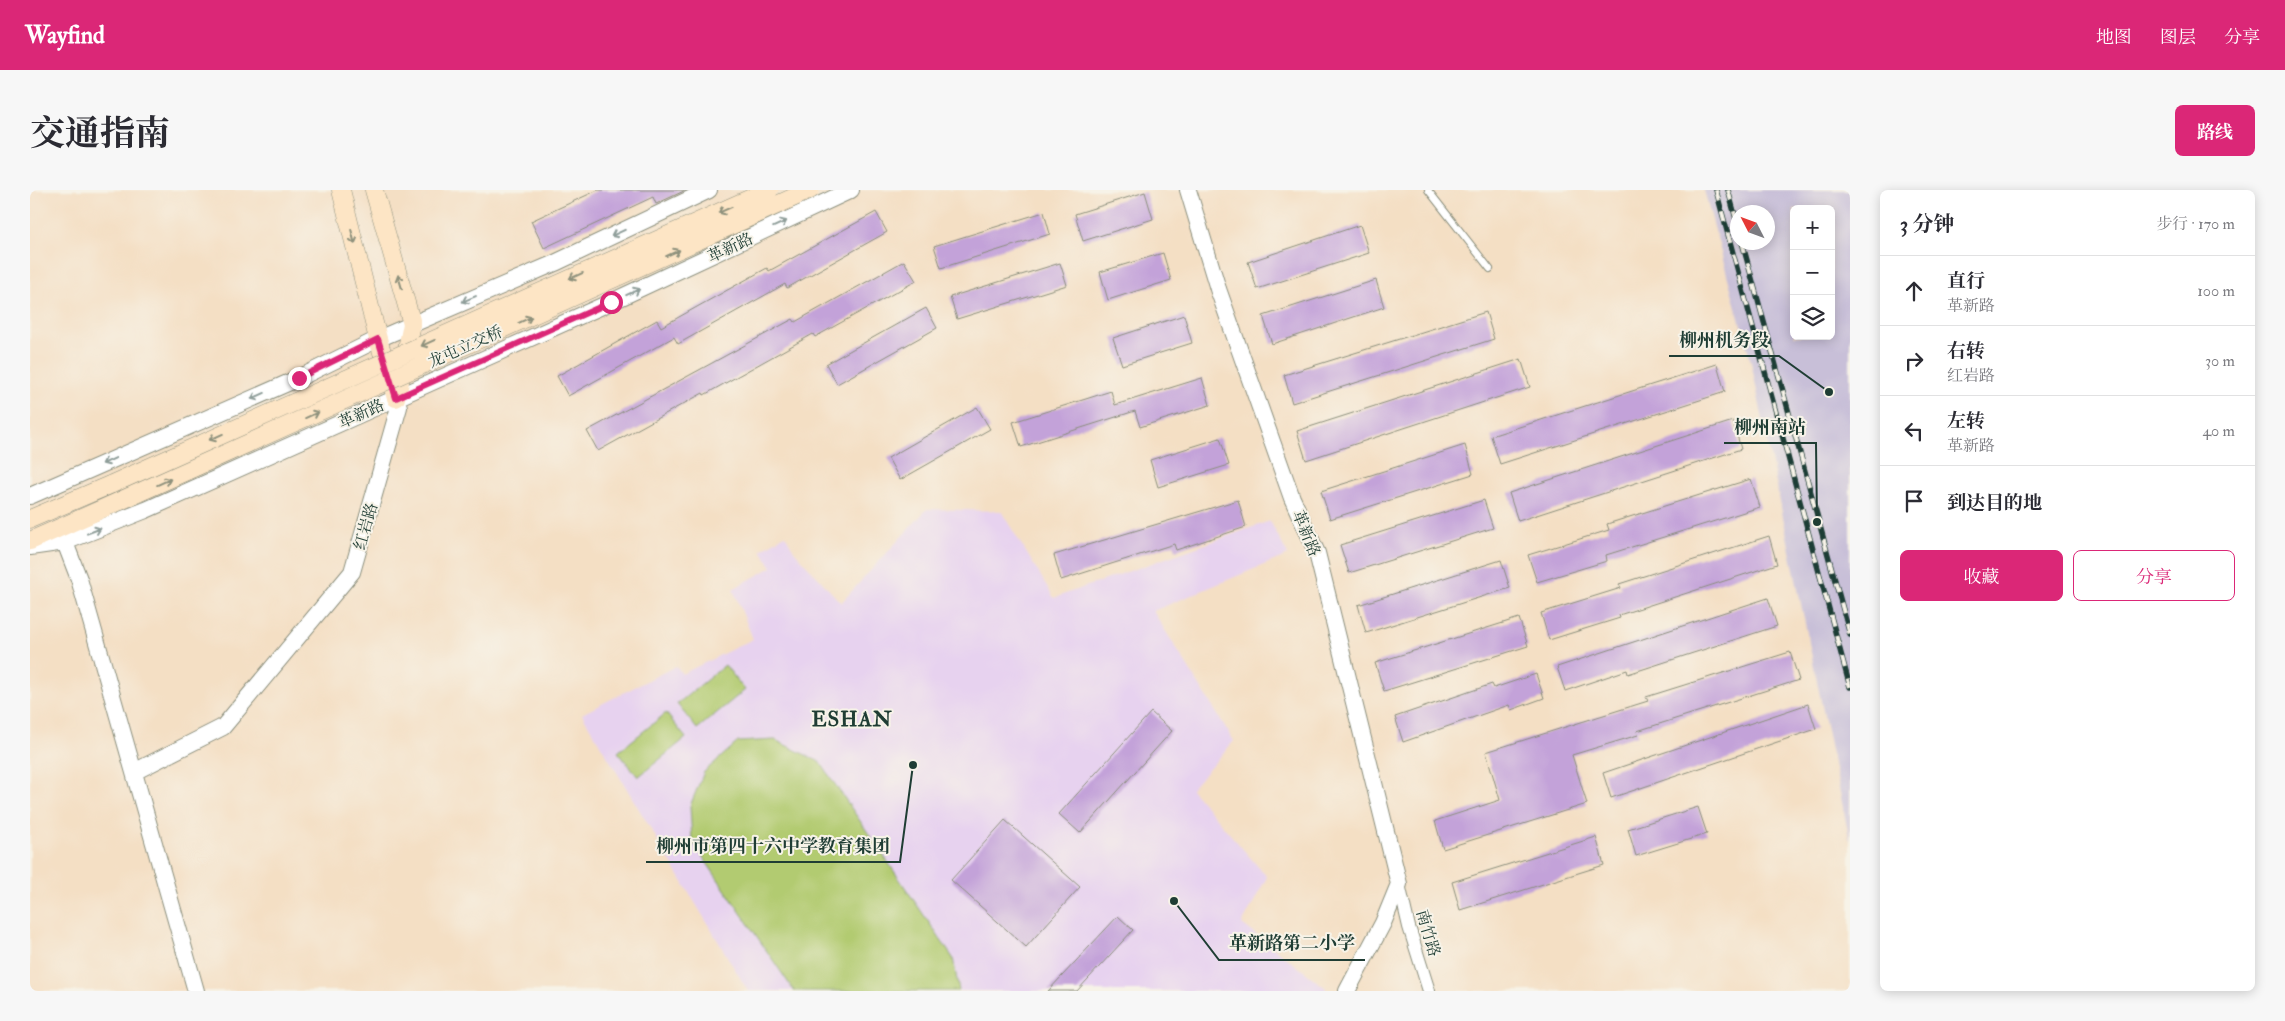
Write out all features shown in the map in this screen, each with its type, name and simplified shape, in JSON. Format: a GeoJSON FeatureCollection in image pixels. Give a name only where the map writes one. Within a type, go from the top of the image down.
{"type":"FeatureCollection","features":[{"type":"Feature","properties":{"kind":"main road","name":"红岩路"},"geometry":{"type":"LineString","coordinates":[[340,190],[378,339],[396,398]]}},
{"type":"Feature","properties":{"kind":"main road"},"geometry":{"type":"LineString","coordinates":[[374,190],[412,324],[396,398]]}},
{"type":"Feature","properties":{"kind":"main road","name":"龙屯立交桥"},"geometry":{"type":"LineString","coordinates":[[30,518],[112,484],[769,190]]}},
{"type":"Feature","properties":{"kind":"main road","name":"龙屯立交桥"},"geometry":{"type":"LineString","coordinates":[[120,502],[810,190]]}},
{"type":"Feature","properties":{"kind":"main road","name":"革新路"},"geometry":{"type":"LineString","coordinates":[[30,540],[62,535],[120,502]]}},
{"type":"Feature","properties":{"kind":"street"},"geometry":{"type":"LineString","coordinates":[[30,496],[299,378],[378,339],[554,262],[710,190]]}},
{"type":"Feature","properties":{"kind":"street","name":"革新路"},"geometry":{"type":"LineString","coordinates":[[30,548],[62,535],[146,510],[611,302],[851,190]]}},
{"type":"Feature","properties":{"kind":"street","name":"革新路"},"geometry":{"type":"LineString","coordinates":[[1191,192],[1218,289],[1292,498],[1317,553],[1399,884]]}},
{"type":"Feature","properties":{"kind":"street","name":"红岩路"},"geometry":{"type":"LineString","coordinates":[[134,772],[223,727],[352,572],[399,407],[396,398]]}},
{"type":"Feature","properties":{"kind":"street"},"geometry":{"type":"LineString","coordinates":[[62,535],[78,579],[196,991]]}},
{"type":"Feature","properties":{"kind":"street"},"geometry":{"type":"LineString","coordinates":[[1347,991],[1383,923],[1399,884]]}},
{"type":"Feature","properties":{"kind":"street","name":"南竹路"},"geometry":{"type":"LineString","coordinates":[[1399,884],[1409,927],[1429,991]]}},
{"type":"Feature","properties":{"kind":"lane"},"geometry":{"type":"LineString","coordinates":[[1428,190],[1490,269]]}},
{"type":"Feature","properties":{"kind":"shaded area"},"geometry":{"type":"Polygon","coordinates":[[[1704,190],[1850,190],[1850,841],[1751,362],[1704,190]]]}},
{"type":"Feature","properties":{"kind":"shaded area"},"geometry":{"type":"Polygon","coordinates":[[[927,509],[1001,511],[1054,598],[1270,521],[1288,555],[1153,611],[1234,741],[1191,789],[1267,877],[1242,924],[1326,988],[1325,991],[748,991],[582,714],[676,666],[682,674],[753,639],[733,589],[772,567],[761,550],[785,535],[794,551],[841,603],[927,509]]]}},
{"type":"Feature","properties":{"kind":"green space"},"geometry":{"type":"Polygon","coordinates":[[[725,665],[745,690],[697,729],[677,704],[725,665]]]}},
{"type":"Feature","properties":{"kind":"green space"},"geometry":{"type":"Polygon","coordinates":[[[666,713],[686,738],[638,777],[618,752],[666,713]]]}},
{"type":"Feature","properties":{"kind":"green space"},"geometry":{"type":"Polygon","coordinates":[[[775,740],[820,762],[953,958],[959,991],[794,991],[692,841],[690,806],[704,772],[738,742],[775,740]]]}},
{"type":"Feature","properties":{"kind":"building"},"geometry":{"type":"Polygon","coordinates":[[[598,190],[686,190],[656,204],[653,197],[544,248],[531,221],[598,190]]]}},
{"type":"Feature","properties":{"kind":"building"},"geometry":{"type":"Polygon","coordinates":[[[1145,192],[1153,219],[1083,241],[1075,214],[1145,192]]]}},
{"type":"Feature","properties":{"kind":"building"},"geometry":{"type":"Polygon","coordinates":[[[876,212],[887,232],[787,288],[785,284],[678,344],[674,337],[568,396],[557,376],[657,320],[661,327],[767,268],[769,271],[876,212]]]}},
{"type":"Feature","properties":{"kind":"building"},"geometry":{"type":"Polygon","coordinates":[[[1044,212],[1050,234],[941,268],[934,246],[1044,212]]]}},
{"type":"Feature","properties":{"kind":"building"},"geometry":{"type":"Polygon","coordinates":[[[1360,225],[1369,253],[1257,289],[1248,262],[1360,225]]]}},
{"type":"Feature","properties":{"kind":"building"},"geometry":{"type":"Polygon","coordinates":[[[1163,253],[1171,280],[1108,300],[1100,272],[1163,253]]]}},
{"type":"Feature","properties":{"kind":"building"},"geometry":{"type":"Polygon","coordinates":[[[904,261],[916,281],[815,337],[813,334],[598,451],[587,431],[793,319],[795,322],[904,261]]]}},
{"type":"Feature","properties":{"kind":"building"},"geometry":{"type":"Polygon","coordinates":[[[1060,263],[1067,285],[957,319],[950,297],[1060,263]]]}},
{"type":"Feature","properties":{"kind":"building"},"geometry":{"type":"Polygon","coordinates":[[[1376,280],[1384,307],[1272,344],[1263,316],[1376,280]]]}},
{"type":"Feature","properties":{"kind":"building"},"geometry":{"type":"Polygon","coordinates":[[[926,308],[937,328],[837,384],[826,364],[926,308]]]}},
{"type":"Feature","properties":{"kind":"building"},"geometry":{"type":"Polygon","coordinates":[[[1486,312],[1494,339],[1292,403],[1284,375],[1486,312]]]}},
{"type":"Feature","properties":{"kind":"building"},"geometry":{"type":"Polygon","coordinates":[[[1184,315],[1192,343],[1122,365],[1113,338],[1184,315]]]}},
{"type":"Feature","properties":{"kind":"building"},"geometry":{"type":"Polygon","coordinates":[[[1521,359],[1530,387],[1306,460],[1297,431],[1521,359]]]}},
{"type":"Feature","properties":{"kind":"building"},"geometry":{"type":"Polygon","coordinates":[[[1717,364],[1725,392],[1500,464],[1491,436],[1717,364]]]}},
{"type":"Feature","properties":{"kind":"building"},"geometry":{"type":"Polygon","coordinates":[[[1202,378],[1210,405],[1140,427],[1135,411],[1021,447],[1013,422],[1111,391],[1115,405],[1202,378]]]}},
{"type":"Feature","properties":{"kind":"building"},"geometry":{"type":"Polygon","coordinates":[[[977,407],[990,429],[900,480],[888,458],[977,407]]]}},
{"type":"Feature","properties":{"kind":"building"},"geometry":{"type":"Polygon","coordinates":[[[1733,421],[1741,449],[1518,521],[1509,493],[1733,421]]]}},
{"type":"Feature","properties":{"kind":"building"},"geometry":{"type":"Polygon","coordinates":[[[1220,438],[1229,465],[1158,487],[1150,460],[1220,438]]]}},
{"type":"Feature","properties":{"kind":"building"},"geometry":{"type":"Polygon","coordinates":[[[1465,445],[1473,474],[1330,519],[1321,491],[1465,445]]]}},
{"type":"Feature","properties":{"kind":"building"},"geometry":{"type":"Polygon","coordinates":[[[1751,479],[1760,507],[1606,555],[1607,561],[1537,582],[1528,555],[1609,530],[1607,524],[1751,479]]]}},
{"type":"Feature","properties":{"kind":"building"},"geometry":{"type":"Polygon","coordinates":[[[1238,500],[1246,527],[1176,550],[1174,544],[1061,580],[1054,555],[1238,500]]]}},
{"type":"Feature","properties":{"kind":"building"},"geometry":{"type":"Polygon","coordinates":[[[1484,500],[1493,528],[1349,573],[1340,545],[1484,500]]]}},
{"type":"Feature","properties":{"kind":"building"},"geometry":{"type":"Polygon","coordinates":[[[1769,536],[1777,564],[1619,615],[1620,618],[1549,640],[1541,613],[1621,588],[1619,584],[1769,536]]]}},
{"type":"Feature","properties":{"kind":"building"},"geometry":{"type":"Polygon","coordinates":[[[1501,560],[1510,588],[1366,633],[1358,605],[1501,560]]]}},
{"type":"Feature","properties":{"kind":"building"},"geometry":{"type":"Polygon","coordinates":[[[1768,598],[1777,626],[1628,674],[1627,670],[1565,691],[1557,667],[1768,598]]]}},
{"type":"Feature","properties":{"kind":"building"},"geometry":{"type":"Polygon","coordinates":[[[1519,618],[1528,646],[1384,691],[1375,663],[1519,618]]]}},
{"type":"Feature","properties":{"kind":"building"},"geometry":{"type":"Polygon","coordinates":[[[1790,652],[1799,680],[1637,731],[1638,735],[1572,755],[1587,804],[1443,849],[1435,821],[1500,800],[1486,752],[1648,701],[1646,697],[1790,652]]]}},
{"type":"Feature","properties":{"kind":"building"},"geometry":{"type":"Polygon","coordinates":[[[1536,674],[1544,698],[1511,710],[1509,705],[1403,742],[1395,717],[1492,684],[1494,688],[1536,674]]]}},
{"type":"Feature","properties":{"kind":"building"},"geometry":{"type":"Polygon","coordinates":[[[1808,704],[1816,729],[1611,798],[1603,773],[1808,704]]]}},
{"type":"Feature","properties":{"kind":"building"},"geometry":{"type":"Polygon","coordinates":[[[1151,712],[1172,731],[1080,833],[1059,814],[1151,712]]]}},
{"type":"Feature","properties":{"kind":"building"},"geometry":{"type":"Polygon","coordinates":[[[1698,807],[1707,834],[1636,856],[1628,829],[1698,807]]]}},
{"type":"Feature","properties":{"kind":"building"},"geometry":{"type":"Polygon","coordinates":[[[1005,820],[1080,887],[1026,947],[951,880],[1005,820]]]}},
{"type":"Feature","properties":{"kind":"building"},"geometry":{"type":"Polygon","coordinates":[[[1596,837],[1604,865],[1460,910],[1452,882],[1596,837]]]}},
{"type":"Feature","properties":{"kind":"building"},"geometry":{"type":"Polygon","coordinates":[[[1118,916],[1133,930],[1077,991],[1048,991],[1118,916]]]}},
{"type":"Feature","properties":{"kind":"railway"},"geometry":{"type":"LineString","coordinates":[[1716,190],[1850,687]]}},
{"type":"Feature","properties":{"kind":"railway"},"geometry":{"type":"LineString","coordinates":[[1728,190],[1732,205]]}},
{"type":"Feature","properties":{"kind":"railway"},"geometry":{"type":"LineString","coordinates":[[1744,250],[1850,635]]}},
{"type":"Feature","properties":{"kind":"place","name":"柳州机务段"},"geometry":{"type":"Point","coordinates":[1829,392]}},
{"type":"Feature","properties":{"kind":"place","name":"柳州南站"},"geometry":{"type":"Point","coordinates":[1817,522]}},
{"type":"Feature","properties":{"kind":"place","name":"柳州市第四十六中学教育集团"},"geometry":{"type":"Point","coordinates":[913,765]}},
{"type":"Feature","properties":{"kind":"place","name":"革新路第二小学"},"geometry":{"type":"Point","coordinates":[1174,901]}},
{"type":"Feature","properties":{"kind":"district","name":"ESHAN"},"geometry":{"type":"Point","coordinates":[852,719]}},
{"type":"Feature","properties":{"kind":"route"},"geometry":{"type":"LineString","coordinates":[[299,378],[378,339],[396,398],[611,302]]}}]}
